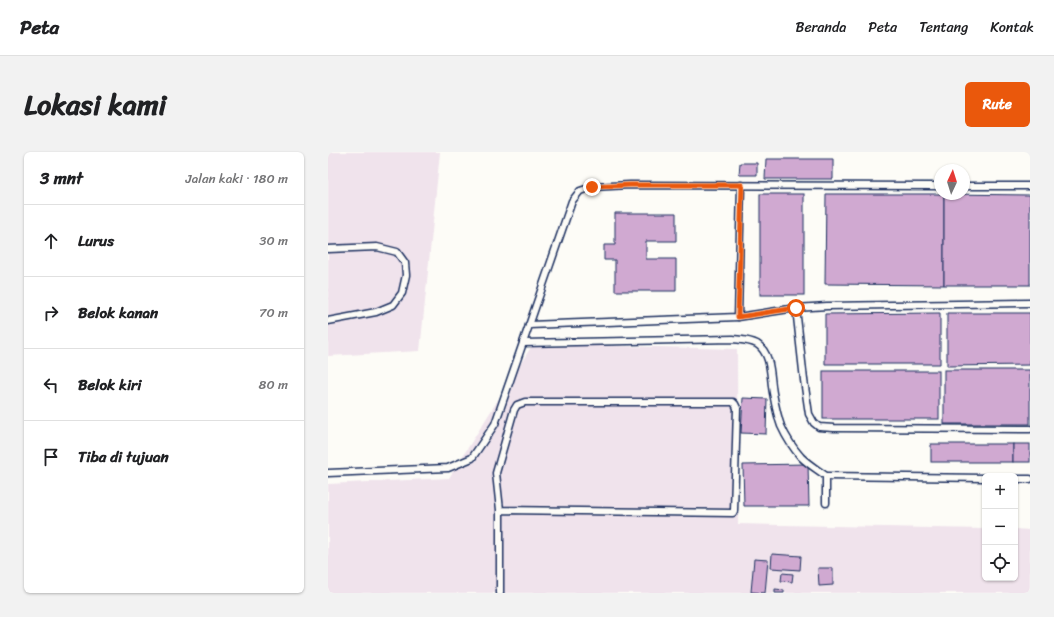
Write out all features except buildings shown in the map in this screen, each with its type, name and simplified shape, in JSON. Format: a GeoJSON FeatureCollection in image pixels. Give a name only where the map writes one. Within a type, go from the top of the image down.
{"type":"FeatureCollection","features":[{"type":"Feature","properties":{"kind":"lane"},"geometry":{"type":"LineString","coordinates":[[328,473],[448,468],[472,458],[495,424],[572,201],[580,191],[592,187],[630,185],[934,186]]}},
{"type":"Feature","properties":{"kind":"lane"},"geometry":{"type":"LineString","coordinates":[[738,317],[742,185]]}},
{"type":"Feature","properties":{"kind":"lane"},"geometry":{"type":"LineString","coordinates":[[970,186],[1030,186]]}},
{"type":"Feature","properties":{"kind":"lane"},"geometry":{"type":"LineString","coordinates":[[328,249],[378,247],[397,252],[405,263],[406,275],[402,293],[393,305],[376,312],[328,321]]}},
{"type":"Feature","properties":{"kind":"lane"},"geometry":{"type":"LineString","coordinates":[[529,325],[738,317],[796,308],[827,306],[1030,302]]}},
{"type":"Feature","properties":{"kind":"lane"},"geometry":{"type":"LineString","coordinates":[[796,308],[809,414],[814,423],[820,427],[1030,429]]}},
{"type":"Feature","properties":{"kind":"lane"},"geometry":{"type":"LineString","coordinates":[[523,343],[725,339],[747,340],[757,344],[766,356],[776,410],[790,442],[802,458],[826,476],[982,478]]}},
{"type":"Feature","properties":{"kind":"lane"},"geometry":{"type":"LineString","coordinates":[[500,510],[732,513],[734,511],[737,408],[733,402],[525,402],[516,405],[496,473],[500,510],[500,593]]}},
{"type":"Feature","properties":{"kind":"lane"},"geometry":{"type":"LineString","coordinates":[[826,476],[826,503]]}},
{"type":"Feature","properties":{"kind":"lane"},"geometry":{"type":"LineString","coordinates":[[1018,479],[1030,479]]}},
{"type":"Feature","properties":{"kind":"shaded area"},"geometry":{"type":"Polygon","coordinates":[[[328,152],[440,152],[420,351],[328,356],[328,152]]]}},
{"type":"Feature","properties":{"kind":"shaded area"},"geometry":{"type":"Polygon","coordinates":[[[533,344],[737,349],[738,524],[982,529],[982,581],[1018,581],[1018,529],[1030,530],[1030,593],[328,593],[328,484],[449,478],[533,344]]]}},
{"type":"Feature","properties":{"kind":"route"},"geometry":{"type":"LineString","coordinates":[[592,187],[630,185],[742,185],[738,317],[796,308]]}}]}
